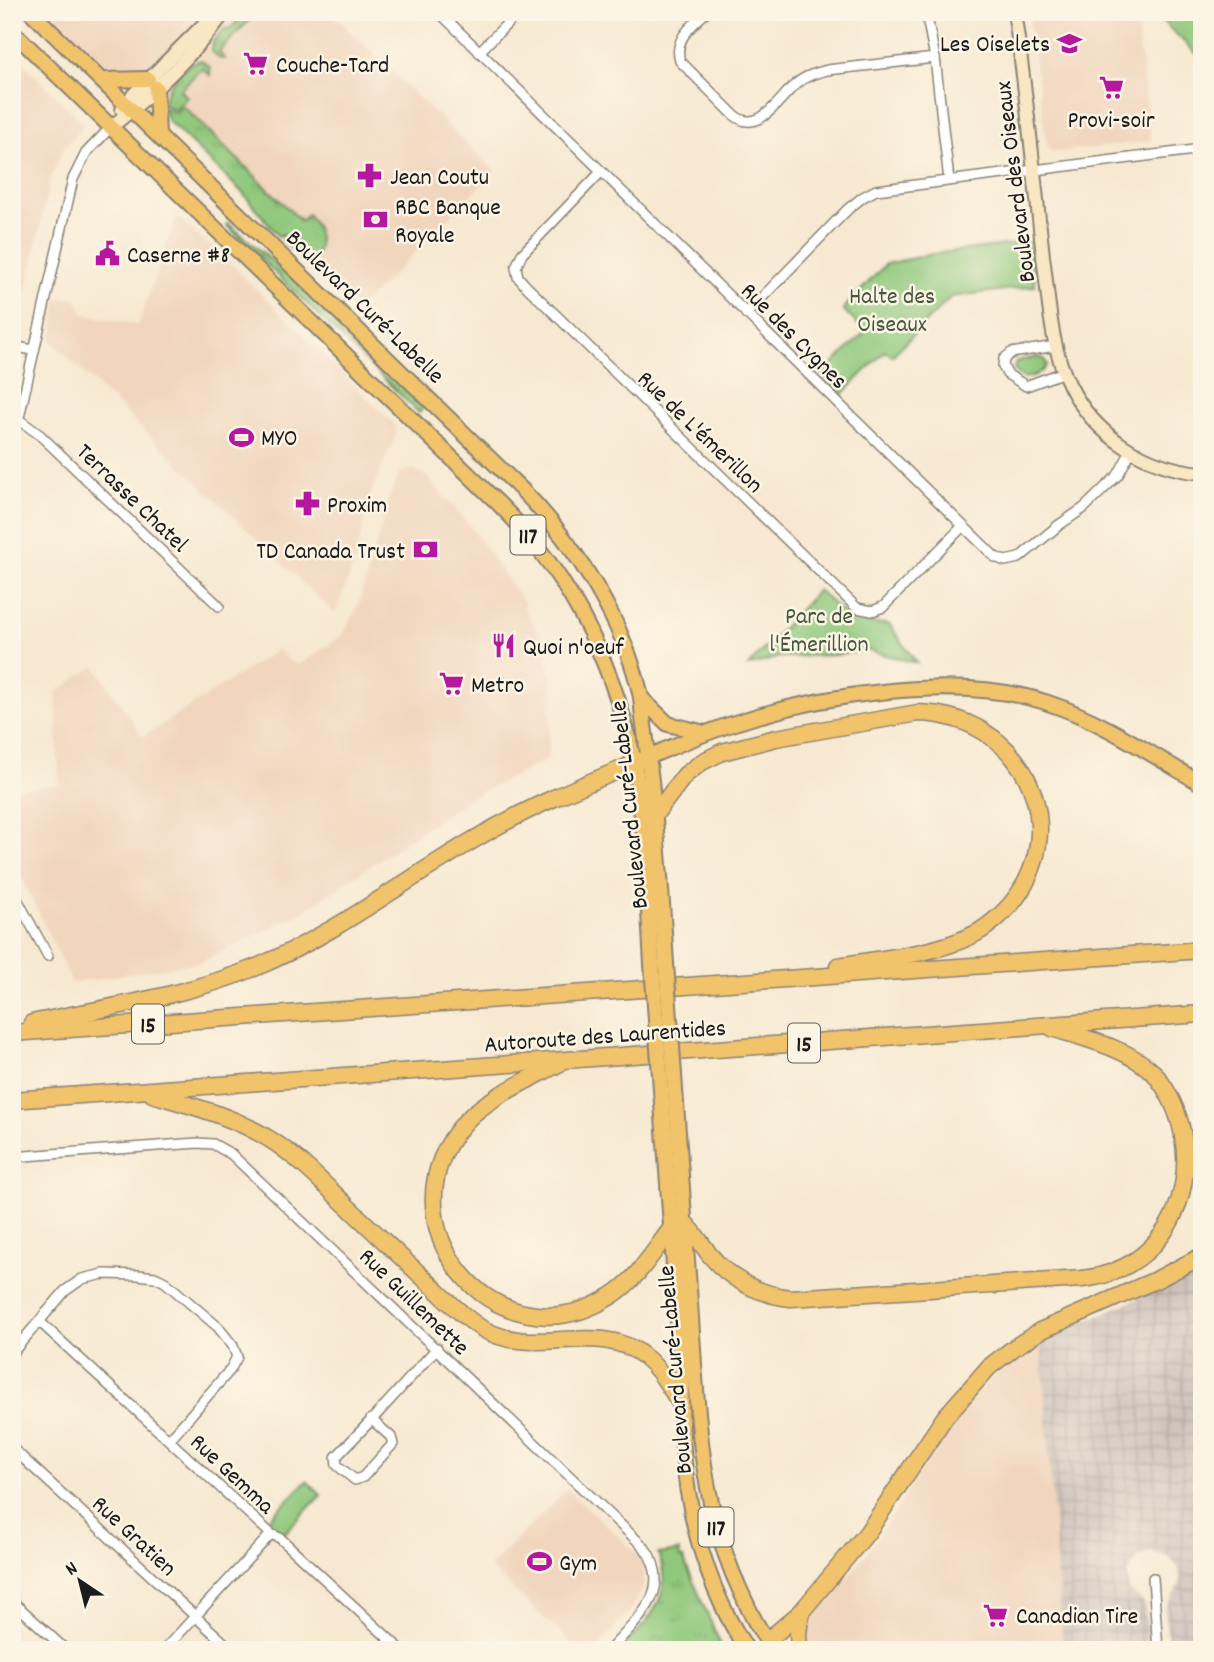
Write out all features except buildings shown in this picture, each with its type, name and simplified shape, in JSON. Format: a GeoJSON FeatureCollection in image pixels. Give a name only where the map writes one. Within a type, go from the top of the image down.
{"type":"FeatureCollection","features":[{"type":"Feature","properties":{"kind":"highway"},"geometry":{"type":"LineString","coordinates":[[656,813],[685,775],[722,752],[776,738],[907,713],[942,715],[975,726],[996,740],[1021,769],[1038,809],[1039,844],[1027,881],[999,917],[979,932],[954,944],[766,980]]}},
{"type":"Feature","properties":{"kind":"highway"},"geometry":{"type":"LineString","coordinates":[[12,1027],[178,993],[252,969],[326,933],[498,825],[634,764]]}},
{"type":"Feature","properties":{"kind":"highway","name":"Autoroute des Laurentides"},"geometry":{"type":"LineString","coordinates":[[12,1033],[1202,950]]}},
{"type":"Feature","properties":{"kind":"highway","name":"Autoroute des Laurentides"},"geometry":{"type":"LineString","coordinates":[[12,1100],[1202,1014]]}},
{"type":"Feature","properties":{"kind":"highway"},"geometry":{"type":"LineString","coordinates":[[564,1060],[479,1108],[447,1147],[437,1174],[433,1201],[437,1230],[450,1261],[475,1289],[504,1306],[535,1314],[565,1314],[598,1304],[618,1292],[644,1267],[678,1226],[697,1235],[714,1260],[732,1276],[764,1293],[791,1298],[1082,1279],[1107,1275],[1146,1255],[1167,1235],[1185,1205],[1193,1163],[1187,1124],[1181,1108],[1166,1086],[1140,1062],[1109,1047],[1043,1025]]}},
{"type":"Feature","properties":{"kind":"highway"},"geometry":{"type":"LineString","coordinates":[[139,1091],[226,1118],[273,1141],[322,1181],[454,1307],[485,1330],[524,1342],[597,1339],[627,1346],[651,1362],[680,1403]]}},
{"type":"Feature","properties":{"kind":"highway"},"geometry":{"type":"LineString","coordinates":[[766,1647],[801,1612],[867,1533],[954,1405],[989,1367],[1040,1331],[1158,1279],[1202,1255]]}},
{"type":"Feature","properties":{"kind":"highway"},"geometry":{"type":"LineString","coordinates":[[799,1650],[801,1612]]}},
{"type":"Feature","properties":{"kind":"main road","name":"Boulevard Curé-Labelle"},"geometry":{"type":"LineString","coordinates":[[31,12],[545,514],[573,551],[600,597],[624,648],[641,698],[656,813],[659,964]]}},
{"type":"Feature","properties":{"kind":"main road","name":"Boulevard Curé-Labelle"},"geometry":{"type":"LineString","coordinates":[[12,31],[528,535],[563,582],[595,643],[613,689],[634,764],[640,804],[659,964],[678,1226],[708,1497],[721,1546],[766,1647]]}},
{"type":"Feature","properties":{"kind":"main road"},"geometry":{"type":"LineString","coordinates":[[102,80],[152,84],[158,135]]}},
{"type":"Feature","properties":{"kind":"main road"},"geometry":{"type":"LineString","coordinates":[[634,764],[705,733],[775,711],[828,701],[924,689],[982,689],[1034,699],[1073,712],[1099,724],[1202,785]]}},
{"type":"Feature","properties":{"kind":"main road"},"geometry":{"type":"LineString","coordinates":[[641,698],[668,724],[705,733]]}},
{"type":"Feature","properties":{"kind":"main road","name":"Boulevard Curé-Labelle"},"geometry":{"type":"LineString","coordinates":[[678,1226],[682,1374],[680,1403],[690,1501],[699,1547],[716,1594],[747,1650]]}},
{"type":"Feature","properties":{"kind":"street"},"geometry":{"type":"LineString","coordinates":[[12,437],[72,179],[86,153],[216,12]]}},
{"type":"Feature","properties":{"kind":"street"},"geometry":{"type":"LineString","coordinates":[[152,84],[210,33],[225,12]]}},
{"type":"Feature","properties":{"kind":"street","name":"Rue des Cygnes"},"geometry":{"type":"LineString","coordinates":[[439,12],[995,557],[1005,561],[1016,559],[1089,505],[1118,475],[1131,451]]}},
{"type":"Feature","properties":{"kind":"street"},"geometry":{"type":"LineString","coordinates":[[480,52],[519,12]]}},
{"type":"Feature","properties":{"kind":"street"},"geometry":{"type":"LineString","coordinates":[[706,12],[682,38],[678,47],[679,57],[684,66],[734,115],[745,121],[761,118],[797,83],[816,73],[935,58]]}},
{"type":"Feature","properties":{"kind":"street"},"geometry":{"type":"LineString","coordinates":[[926,12],[935,58],[949,180]]}},
{"type":"Feature","properties":{"kind":"street","name":"Boulevard des Oiseaux"},"geometry":{"type":"LineString","coordinates":[[1014,12],[1056,346],[1064,372],[1074,394],[1088,414],[1112,438],[1131,451],[1163,465],[1202,472]]}},
{"type":"Feature","properties":{"kind":"street"},"geometry":{"type":"LineString","coordinates":[[746,314],[859,199],[886,188],[1202,149]]}},
{"type":"Feature","properties":{"kind":"street","name":"Rue de L'émerillon"},"geometry":{"type":"LineString","coordinates":[[601,172],[522,254],[516,267],[520,280],[574,334],[857,608],[872,611],[883,607],[962,526]]}},
{"type":"Feature","properties":{"kind":"street"},"geometry":{"type":"LineString","coordinates":[[12,346],[33,350]]}},
{"type":"Feature","properties":{"kind":"street"},"geometry":{"type":"LineString","coordinates":[[1056,346],[1011,353],[1004,359],[1003,366],[1007,374],[1026,386],[1064,372]]}},
{"type":"Feature","properties":{"kind":"street","name":"Terrasse Chatel"},"geometry":{"type":"LineString","coordinates":[[18,419],[32,427],[219,606]]}},
{"type":"Feature","properties":{"kind":"street"},"geometry":{"type":"LineString","coordinates":[[12,890],[48,956]]}},
{"type":"Feature","properties":{"kind":"street","name":"Rue Guillemette"},"geometry":{"type":"LineString","coordinates":[[12,1157],[192,1143],[219,1147],[246,1167],[640,1543],[650,1556],[656,1577],[653,1598],[610,1650]]}},
{"type":"Feature","properties":{"kind":"street"},"geometry":{"type":"LineString","coordinates":[[12,1353],[65,1291],[82,1279],[104,1274],[138,1275],[155,1277],[165,1282],[218,1326],[233,1346],[237,1357],[230,1370],[169,1440]]}},
{"type":"Feature","properties":{"kind":"street","name":"Rue Gemma"},"geometry":{"type":"LineString","coordinates":[[40,1322],[401,1650]]}},
{"type":"Feature","properties":{"kind":"street"},"geometry":{"type":"LineString","coordinates":[[371,1419],[391,1437],[393,1444],[363,1477],[355,1480],[337,1465],[335,1458],[371,1419],[437,1348]]}},
{"type":"Feature","properties":{"kind":"street","name":"Rue Gratien"},"geometry":{"type":"LineString","coordinates":[[12,1448],[232,1650]]}},
{"type":"Feature","properties":{"kind":"street"},"geometry":{"type":"LineString","coordinates":[[164,1650],[271,1534]]}},
{"type":"Feature","properties":{"kind":"street"},"geometry":{"type":"LineString","coordinates":[[1153,1578],[1158,1650]]}},
{"type":"Feature","properties":{"kind":"street"},"geometry":{"type":"LineString","coordinates":[[12,1601],[66,1650]]}},
{"type":"Feature","properties":{"kind":"shaded area"},"geometry":{"type":"Polygon","coordinates":[[[51,12],[330,12],[495,171],[357,308],[278,233],[242,189],[166,112],[166,96],[133,69],[103,63],[51,12]]]}},
{"type":"Feature","properties":{"kind":"shaded area"},"geometry":{"type":"Polygon","coordinates":[[[1081,12],[1135,12],[1151,141],[1058,152],[1047,146],[1029,18],[1081,12]]]}},
{"type":"Feature","properties":{"kind":"shaded area"},"geometry":{"type":"Polygon","coordinates":[[[12,52],[83,123],[82,128],[64,148],[50,179],[26,295],[12,281],[12,52]]]}},
{"type":"Feature","properties":{"kind":"shaded area"},"geometry":{"type":"Polygon","coordinates":[[[177,217],[231,264],[395,425],[397,433],[370,495],[356,558],[335,614],[52,342],[57,298],[76,298],[84,314],[138,325],[177,217]]]}},
{"type":"Feature","properties":{"kind":"shaded area"},"geometry":{"type":"Polygon","coordinates":[[[413,469],[426,476],[471,527],[525,604],[523,606],[541,639],[552,676],[548,759],[467,800],[301,913],[201,962],[72,983],[12,857],[12,790],[59,784],[56,692],[95,666],[143,737],[278,649],[288,660],[299,665],[344,632],[360,600],[391,492],[400,473],[413,469]]]}},
{"type":"Feature","properties":{"kind":"shaded area"},"geometry":{"type":"Polygon","coordinates":[[[1202,1264],[1202,1650],[1168,1650],[1165,1608],[1180,1584],[1180,1576],[1178,1568],[1169,1557],[1153,1552],[1138,1557],[1127,1575],[1129,1589],[1145,1605],[1149,1650],[1063,1650],[1041,1340],[1166,1286],[1202,1264]]]}},
{"type":"Feature","properties":{"kind":"shaded area"},"geometry":{"type":"Polygon","coordinates":[[[1041,1340],[1063,1650],[804,1650],[809,1616],[854,1570],[874,1544],[956,1415],[994,1375],[1041,1340]]]}},
{"type":"Feature","properties":{"kind":"shaded area"},"geometry":{"type":"Polygon","coordinates":[[[567,1489],[635,1552],[644,1568],[644,1586],[634,1606],[596,1650],[579,1650],[489,1567],[567,1489]]]}},
{"type":"Feature","properties":{"kind":"green space"},"geometry":{"type":"Polygon","coordinates":[[[238,12],[257,12],[219,52],[225,59],[220,59],[212,51],[213,41],[226,28],[229,30],[237,22],[233,18],[238,12]]]}},
{"type":"Feature","properties":{"kind":"green space"},"geometry":{"type":"Polygon","coordinates":[[[1153,12],[1202,12],[1202,59],[1153,12]]]}},
{"type":"Feature","properties":{"kind":"green space"},"geometry":{"type":"Polygon","coordinates":[[[201,60],[210,68],[210,75],[202,68],[180,90],[187,97],[177,108],[163,106],[167,92],[181,71],[201,60]]]}},
{"type":"Feature","properties":{"kind":"green space"},"geometry":{"type":"Polygon","coordinates":[[[183,106],[301,221],[308,214],[318,234],[319,248],[308,265],[282,240],[283,234],[278,236],[244,194],[168,121],[163,109],[176,111],[183,106]]]}},
{"type":"Feature","properties":{"kind":"green space"},"geometry":{"type":"Polygon","coordinates":[[[228,223],[292,278],[424,407],[419,413],[226,225],[228,223]]]}},
{"type":"Feature","properties":{"kind":"green space","name":"Halte des Oiseaux"},"geometry":{"type":"Polygon","coordinates":[[[1030,242],[1035,286],[951,297],[892,356],[885,351],[842,395],[822,375],[865,332],[843,309],[886,264],[933,254],[1030,242]]]}},
{"type":"Feature","properties":{"kind":"green space"},"geometry":{"type":"Polygon","coordinates":[[[1038,357],[1044,359],[1047,365],[1036,375],[1022,377],[1014,370],[1016,361],[1038,357]]]}},
{"type":"Feature","properties":{"kind":"green space","name":"Parc de l'Émerillion"},"geometry":{"type":"Polygon","coordinates":[[[818,590],[856,620],[889,624],[917,663],[866,650],[835,655],[780,657],[748,666],[818,590]]]}},
{"type":"Feature","properties":{"kind":"green space"},"geometry":{"type":"Polygon","coordinates":[[[307,1481],[321,1495],[280,1538],[262,1526],[307,1481]]]}},
{"type":"Feature","properties":{"kind":"green space"},"geometry":{"type":"Polygon","coordinates":[[[679,1551],[723,1650],[621,1650],[649,1618],[661,1595],[663,1569],[658,1554],[679,1551]]]}},
{"type":"Feature","properties":{"kind":"place","name":"Les Oiselets"},"geometry":{"type":"Point","coordinates":[1070,43]}},
{"type":"Feature","properties":{"kind":"place","name":"Couche-Tard"},"geometry":{"type":"Point","coordinates":[256,64]}},
{"type":"Feature","properties":{"kind":"place","name":"Provi-soir"},"geometry":{"type":"Point","coordinates":[1111,88]}},
{"type":"Feature","properties":{"kind":"place","name":"Jean Coutu"},"geometry":{"type":"Point","coordinates":[370,176]}},
{"type":"Feature","properties":{"kind":"place","name":"RBC Banque Royale"},"geometry":{"type":"Point","coordinates":[375,220]}},
{"type":"Feature","properties":{"kind":"place","name":"Caserne #8"},"geometry":{"type":"Point","coordinates":[107,254]}},
{"type":"Feature","properties":{"kind":"place","name":"MYO"},"geometry":{"type":"Point","coordinates":[241,437]}},
{"type":"Feature","properties":{"kind":"place","name":"Proxim"},"geometry":{"type":"Point","coordinates":[307,504]}},
{"type":"Feature","properties":{"kind":"place","name":"TD Canada Trust"},"geometry":{"type":"Point","coordinates":[425,550]}},
{"type":"Feature","properties":{"kind":"place","name":"Quoi n'oeuf"},"geometry":{"type":"Point","coordinates":[503,646]}},
{"type":"Feature","properties":{"kind":"place","name":"Metro"},"geometry":{"type":"Point","coordinates":[451,684]}},
{"type":"Feature","properties":{"kind":"place","name":"Gym"},"geometry":{"type":"Point","coordinates":[539,1562]}},
{"type":"Feature","properties":{"kind":"place","name":"Canadian Tire"},"geometry":{"type":"Point","coordinates":[996,1615]}}]}
